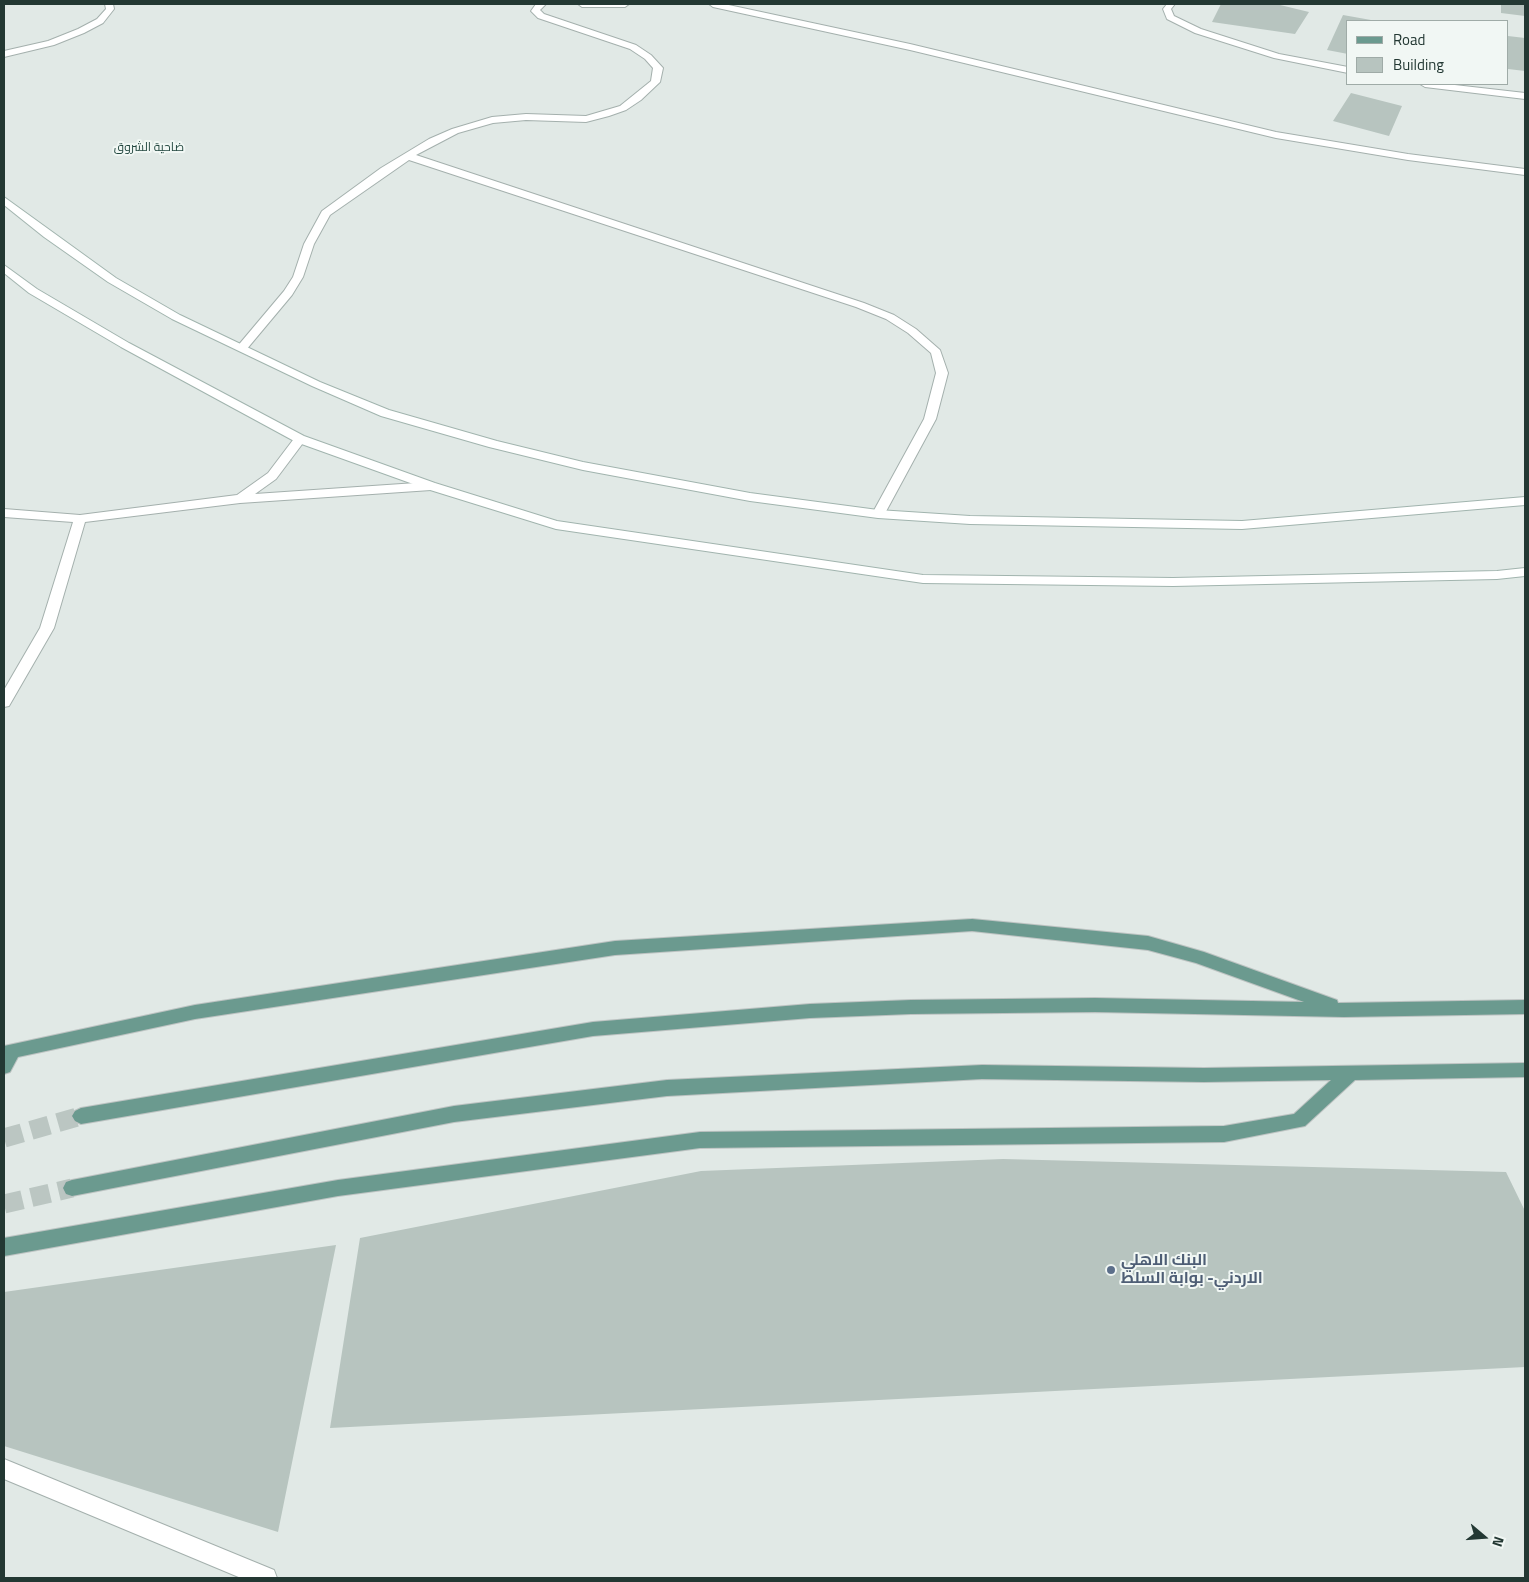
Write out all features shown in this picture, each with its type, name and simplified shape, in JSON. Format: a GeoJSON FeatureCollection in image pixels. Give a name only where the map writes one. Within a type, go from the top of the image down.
{"type":"FeatureCollection","features":[{"type":"Feature","properties":{"kind":"main road"},"geometry":{"type":"LineString","coordinates":[[4,1067],[8,1052],[195,1012],[615,948],[972,925],[1148,943],[1198,957],[1344,1010]]}},
{"type":"Feature","properties":{"kind":"main road"},"geometry":{"type":"LineString","coordinates":[[82,1116],[324,1072],[603,1028],[810,1011],[910,1007],[1095,1005],[1344,1010],[1525,1007]]}},
{"type":"Feature","properties":{"kind":"main road"},"geometry":{"type":"LineString","coordinates":[[72,1188],[454,1114],[667,1088],[982,1072],[1350,1074],[1525,1070]]}},
{"type":"Feature","properties":{"kind":"main road"},"geometry":{"type":"LineString","coordinates":[[4,1248],[338,1188],[700,1140],[1224,1134],[1300,1121],[1350,1074]]}},
{"type":"Feature","properties":{"kind":"street"},"geometry":{"type":"LineString","coordinates":[[4,54],[51,43],[81,31],[100,21],[110,9],[109,4]]}},
{"type":"Feature","properties":{"kind":"street"},"geometry":{"type":"LineString","coordinates":[[242,348],[288,293],[298,278],[309,244],[326,213],[432,140],[492,120],[526,117],[586,119],[606,114],[623,108],[638,98],[655,82],[658,68],[648,57],[633,48],[541,16],[535,12],[538,6],[542,4]]}},
{"type":"Feature","properties":{"kind":"street"},"geometry":{"type":"LineString","coordinates":[[582,4],[625,4]]}},
{"type":"Feature","properties":{"kind":"street"},"geometry":{"type":"LineString","coordinates":[[713,4],[910,47],[1132,102],[1276,134],[1408,157],[1525,172]]}},
{"type":"Feature","properties":{"kind":"street"},"geometry":{"type":"LineString","coordinates":[[1171,4],[1167,9],[1170,17],[1198,30],[1278,56],[1346,70]]}},
{"type":"Feature","properties":{"kind":"street"},"geometry":{"type":"LineString","coordinates":[[1433,85],[1525,96]]}},
{"type":"Feature","properties":{"kind":"street"},"geometry":{"type":"LineString","coordinates":[[408,156],[860,306],[890,317],[912,331],[936,352],[942,373],[930,419],[878,514]]}},
{"type":"Feature","properties":{"kind":"street"},"geometry":{"type":"LineString","coordinates":[[4,200],[48,236],[112,280],[176,317],[316,384],[385,413],[493,444],[583,466],[750,497],[878,514],[970,520],[1242,525],[1525,501]]}},
{"type":"Feature","properties":{"kind":"street"},"geometry":{"type":"LineString","coordinates":[[4,268],[33,291],[117,340],[300,439],[431,486],[556,525],[762,557],[923,579],[1173,582],[1468,576],[1525,572]]}},
{"type":"Feature","properties":{"kind":"street"},"geometry":{"type":"LineString","coordinates":[[240,499],[272,476],[300,439]]}},
{"type":"Feature","properties":{"kind":"street"},"geometry":{"type":"LineString","coordinates":[[4,513],[80,519],[240,499],[431,486]]}},
{"type":"Feature","properties":{"kind":"street"},"geometry":{"type":"LineString","coordinates":[[4,702],[47,628],[80,519]]}},
{"type":"Feature","properties":{"kind":"street"},"geometry":{"type":"LineString","coordinates":[[4,1470],[266,1578]]}},
{"type":"Feature","properties":{"kind":"building"},"geometry":{"type":"Polygon","coordinates":[[[1221,4],[1276,4],[1309,12],[1295,34],[1212,22],[1221,4]]]}},
{"type":"Feature","properties":{"kind":"building"},"geometry":{"type":"Polygon","coordinates":[[[1501,4],[1525,4],[1525,16],[1501,13],[1501,4]]]}},
{"type":"Feature","properties":{"kind":"building"},"geometry":{"type":"Polygon","coordinates":[[[1343,15],[1371,20],[1346,20],[1346,54],[1327,50],[1343,15]]]}},
{"type":"Feature","properties":{"kind":"building"},"geometry":{"type":"Polygon","coordinates":[[[1509,36],[1525,38],[1525,71],[1509,69],[1509,36]]]}},
{"type":"Feature","properties":{"kind":"building"},"geometry":{"type":"Polygon","coordinates":[[[1351,93],[1402,106],[1389,136],[1333,121],[1351,93]]]}},
{"type":"Feature","properties":{"kind":"building"},"geometry":{"type":"Polygon","coordinates":[[[1003,1159],[1506,1172],[1525,1211],[1525,1367],[330,1428],[360,1238],[701,1171],[1003,1159]]]}},
{"type":"Feature","properties":{"kind":"building"},"geometry":{"type":"Polygon","coordinates":[[[336,1245],[278,1532],[4,1446],[4,1292],[336,1245]]]}},
{"type":"Feature","properties":{"kind":"tunnel"},"geometry":{"type":"LineString","coordinates":[[4,1138],[81,1116]]}},
{"type":"Feature","properties":{"kind":"tunnel"},"geometry":{"type":"LineString","coordinates":[[4,1204],[72,1188]]}},
{"type":"Feature","properties":{"kind":"place","name":"البنك الاهلي الاردني- بوابة السلط"},"geometry":{"type":"Point","coordinates":[1111,1270]}},
{"type":"Feature","properties":{"kind":"district","name":"ضاحية الشروق"},"geometry":{"type":"Point","coordinates":[149,148]}}]}
